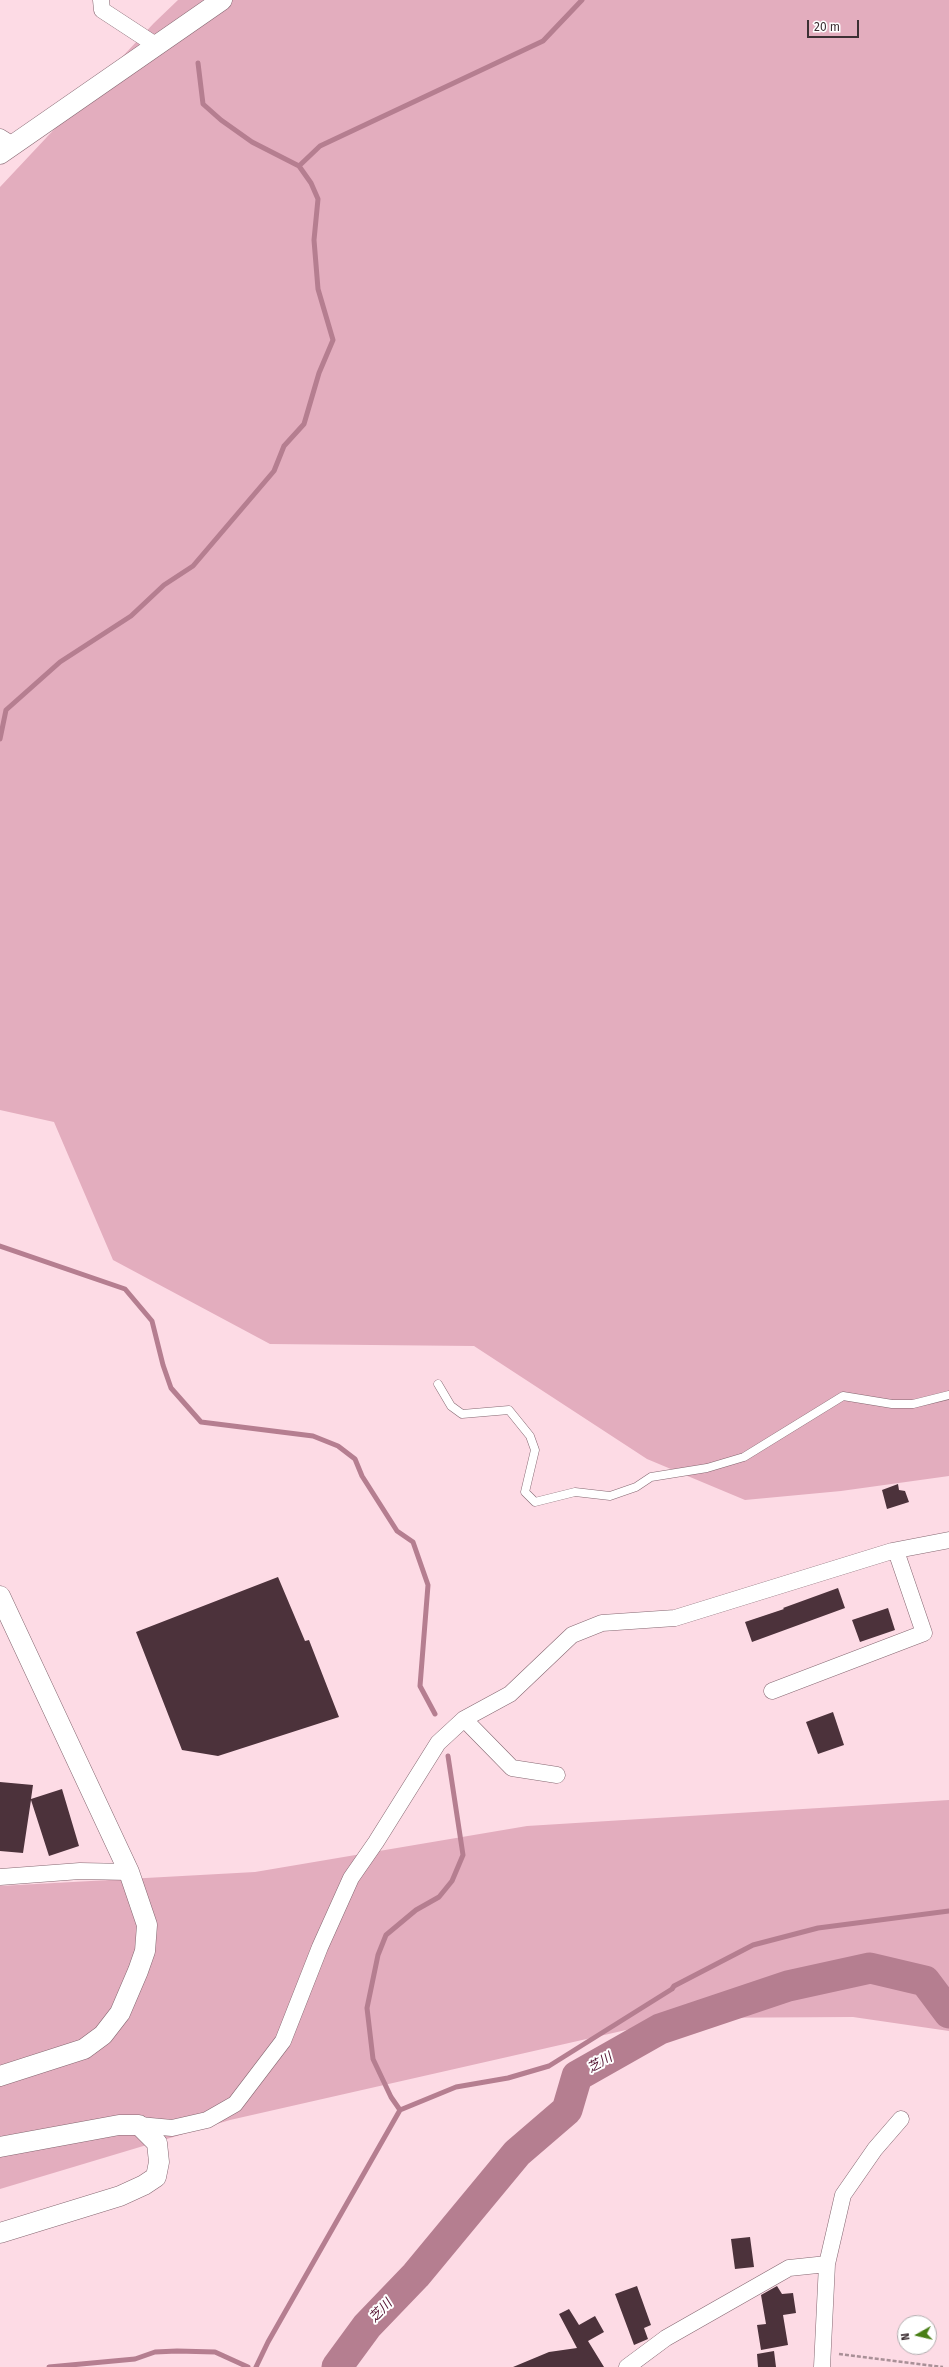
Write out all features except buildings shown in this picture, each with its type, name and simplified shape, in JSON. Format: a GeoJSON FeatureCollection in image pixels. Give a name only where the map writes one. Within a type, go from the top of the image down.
{"type":"FeatureCollection","features":[{"type":"Feature","properties":{"kind":"street"},"geometry":{"type":"LineString","coordinates":[[101,0],[102,10],[157,46]]}},
{"type":"Feature","properties":{"kind":"street"},"geometry":{"type":"LineString","coordinates":[[4,146],[157,46],[222,0]]}},
{"type":"Feature","properties":{"kind":"street"},"geometry":{"type":"LineString","coordinates":[[0,2147],[119,2125],[172,2128],[207,2120],[235,2104],[283,2041],[320,1947],[351,1878],[376,1842],[438,1743],[464,1720],[510,1694],[572,1635],[602,1623],[675,1618],[896,1551],[949,1540]]}},
{"type":"Feature","properties":{"kind":"street"},"geometry":{"type":"LineString","coordinates":[[772,1691],[924,1633],[896,1551]]}},
{"type":"Feature","properties":{"kind":"street"},"geometry":{"type":"LineString","coordinates":[[0,1596],[129,1872],[147,1925],[145,1950],[120,2013],[103,2035],[84,2049],[0,2076]]}},
{"type":"Feature","properties":{"kind":"street"},"geometry":{"type":"LineString","coordinates":[[464,1720],[512,1768],[557,1775]]}},
{"type":"Feature","properties":{"kind":"street"},"geometry":{"type":"LineString","coordinates":[[0,1877],[80,1871],[129,1872]]}},
{"type":"Feature","properties":{"kind":"street"},"geometry":{"type":"LineString","coordinates":[[822,2360],[827,2264],[843,2195],[875,2149],[901,2119]]}},
{"type":"Feature","properties":{"kind":"street"},"geometry":{"type":"LineString","coordinates":[[0,2233],[120,2196],[144,2185],[156,2177],[159,2162],[156,2143],[139,2125]]}},
{"type":"Feature","properties":{"kind":"street"},"geometry":{"type":"LineString","coordinates":[[627,2367],[666,2338],[789,2268],[827,2264]]}},
{"type":"Feature","properties":{"kind":"lane"},"geometry":{"type":"LineString","coordinates":[[438,1384],[450,1406],[462,1414],[510,1410],[530,1436],[535,1450],[525,1492],[535,1502],[575,1492],[610,1496],[636,1488],[651,1476],[707,1468],[744,1457],[843,1396],[892,1404],[913,1404],[949,1395]]}},
{"type":"Feature","properties":{"kind":"path"},"geometry":{"type":"LineString","coordinates":[[822,2360],[943,2367]]}},
{"type":"Feature","properties":{"kind":"shaded area"},"geometry":{"type":"Polygon","coordinates":[[[178,0],[949,0],[949,1476],[841,1491],[745,1500],[647,1459],[474,1346],[270,1344],[113,1260],[54,1122],[0,1110],[0,187],[154,23],[178,0]]]}},
{"type":"Feature","properties":{"kind":"shaded area"},"geometry":{"type":"Polygon","coordinates":[[[949,1800],[949,2031],[853,2017],[679,2018],[230,2120],[0,2189],[0,1886],[255,1872],[527,1826],[949,1800]]]}},
{"type":"Feature","properties":{"kind":"waterway"},"geometry":{"type":"LineString","coordinates":[[299,166],[320,146],[543,41],[582,0]]}},
{"type":"Feature","properties":{"kind":"waterway"},"geometry":{"type":"LineString","coordinates":[[0,739],[6,710],[60,662],[131,616],[164,585],[193,566],[274,471],[284,446],[304,424],[319,373],[333,340],[318,289],[314,240],[318,199],[311,183],[299,166],[252,142],[221,120],[203,104],[198,63]]}},
{"type":"Feature","properties":{"kind":"waterway"},"geometry":{"type":"LineString","coordinates":[[0,1246],[125,1289],[152,1321],[163,1365],[171,1388],[201,1422],[313,1436],[338,1446],[355,1459],[362,1476],[397,1531],[413,1542],[428,1585],[420,1686],[435,1714]]}},
{"type":"Feature","properties":{"kind":"waterway"},"geometry":{"type":"LineString","coordinates":[[400,2110],[391,2097],[373,2059],[367,2008],[378,1955],[386,1935],[416,1910],[439,1897],[452,1881],[463,1855],[448,1756]]}},
{"type":"Feature","properties":{"kind":"waterway"},"geometry":{"type":"LineString","coordinates":[[256,2367],[268,2342],[400,2110],[456,2087],[508,2078],[549,2066],[672,1989],[674,1986],[753,1945],[818,1928],[949,1911]]}},
{"type":"Feature","properties":{"kind":"waterway","name":"芝川"},"geometry":{"type":"LineString","coordinates":[[337,2367],[367,2326],[416,2275],[517,2153],[567,2110],[577,2076],[660,2029],[788,1986],[870,1968],[925,1981],[949,2013]]}},
{"type":"Feature","properties":{"kind":"waterway"},"geometry":{"type":"LineString","coordinates":[[49,2367],[135,2359],[155,2352],[177,2351],[215,2352],[248,2367]]}}]}
